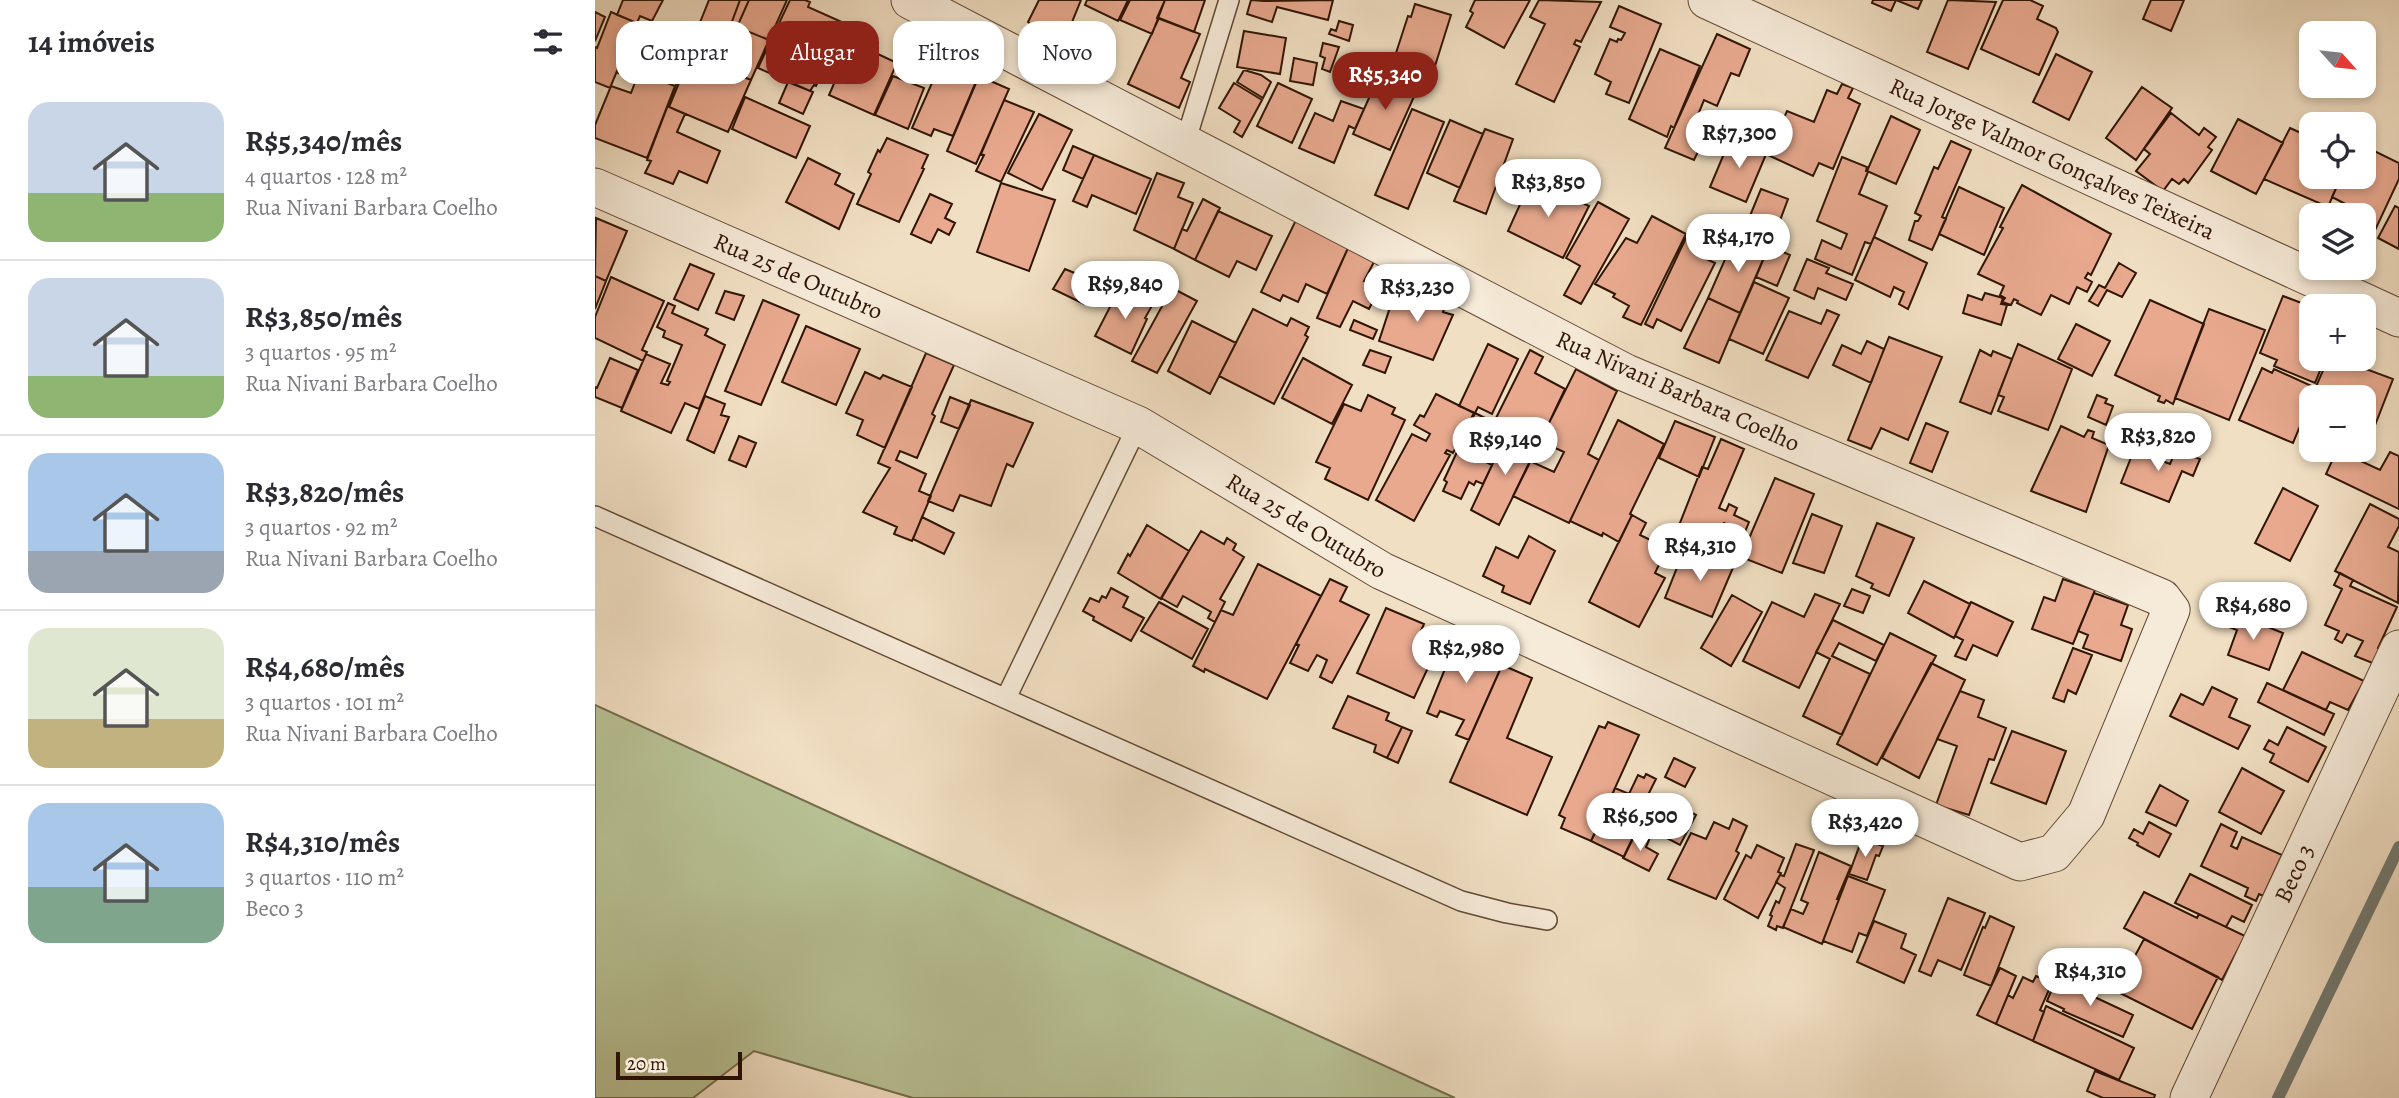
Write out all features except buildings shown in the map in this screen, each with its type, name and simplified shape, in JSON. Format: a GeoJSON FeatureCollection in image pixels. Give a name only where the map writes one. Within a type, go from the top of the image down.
{"type":"FeatureCollection","features":[{"type":"Feature","properties":{"kind":"street","name":"Rua Nivani Barbara Coelho"},"geometry":{"type":"LineString","coordinates":[[910,0],[1626,373],[2162,598],[2171,610],[2086,815],[2054,853],[2020,862]]}},
{"type":"Feature","properties":{"kind":"street","name":"Rua Jorge Valmor Gonçalves Teixeira"},"geometry":{"type":"LineString","coordinates":[[1707,0],[2399,318]]}},
{"type":"Feature","properties":{"kind":"street","name":"Rua 25 de Outubro"},"geometry":{"type":"LineString","coordinates":[[595,187],[1138,425],[1382,571],[2020,862]]}},
{"type":"Feature","properties":{"kind":"street","name":"Beco 3"},"geometry":{"type":"LineString","coordinates":[[2189,1098],[2399,649]]}},
{"type":"Feature","properties":{"kind":"lane"},"geometry":{"type":"LineString","coordinates":[[1185,143],[1229,0]]}},
{"type":"Feature","properties":{"kind":"lane"},"geometry":{"type":"LineString","coordinates":[[1006,698],[1138,425]]}},
{"type":"Feature","properties":{"kind":"lane"},"geometry":{"type":"LineString","coordinates":[[595,516],[1461,901],[1507,913],[1548,919]]}},
{"type":"Feature","properties":{"kind":"green space"},"geometry":{"type":"Polygon","coordinates":[[[595,705],[1455,1098],[913,1098],[754,1051],[693,1098],[595,1098],[595,705]]]}},
{"type":"Feature","properties":{"kind":"waterway"},"geometry":{"type":"LineString","coordinates":[[2278,1098],[2399,847]]}}]}
